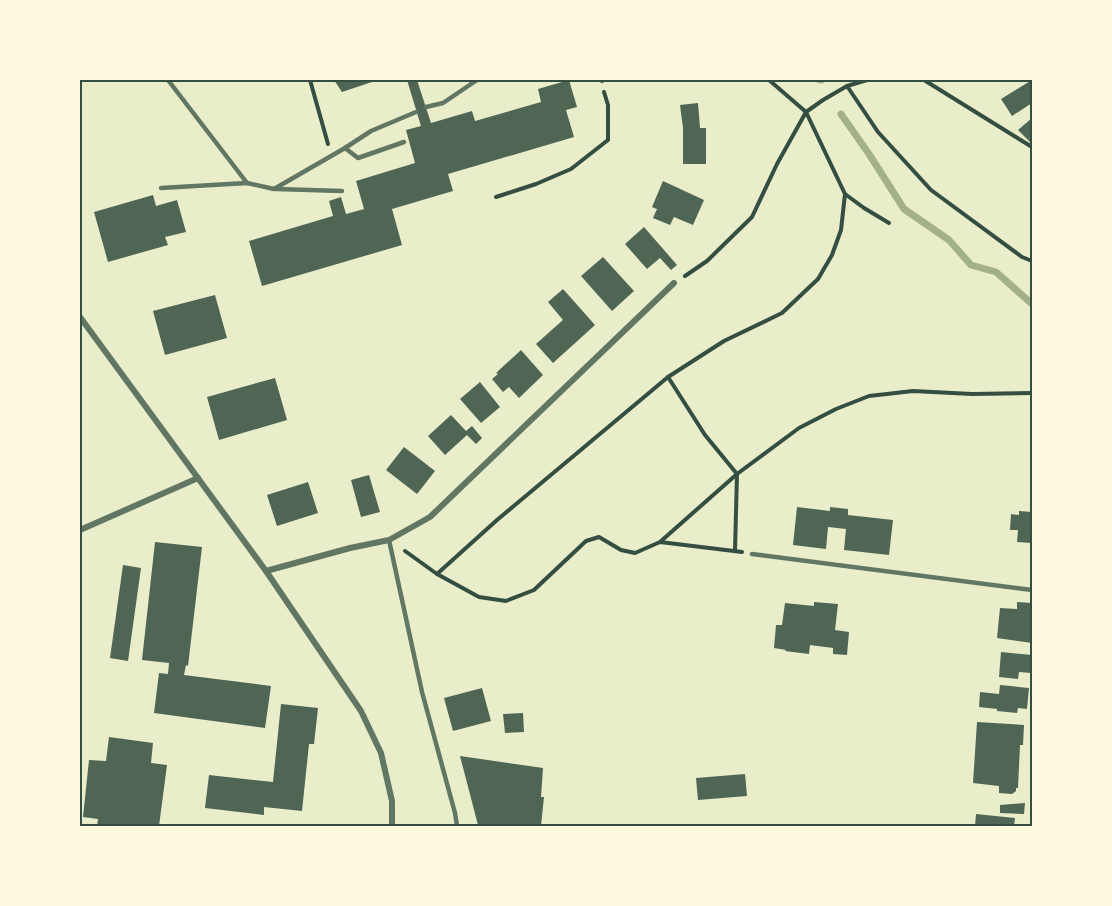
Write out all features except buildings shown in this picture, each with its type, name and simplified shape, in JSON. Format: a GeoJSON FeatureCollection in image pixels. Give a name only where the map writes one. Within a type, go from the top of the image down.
{"type":"FeatureCollection","features":[{"type":"Feature","properties":{"kind":"street"},"geometry":{"type":"LineString","coordinates":[[266,571],[388,540],[430,517],[674,283]]}},
{"type":"Feature","properties":{"kind":"street"},"geometry":{"type":"LineString","coordinates":[[80,317],[266,571],[361,711],[381,753],[392,801],[392,826]]}},
{"type":"Feature","properties":{"kind":"street"},"geometry":{"type":"LineString","coordinates":[[80,530],[198,478]]}},
{"type":"Feature","properties":{"kind":"lane"},"geometry":{"type":"LineString","coordinates":[[168,80],[247,183]]}},
{"type":"Feature","properties":{"kind":"lane"},"geometry":{"type":"LineString","coordinates":[[426,107],[443,103],[477,80]]}},
{"type":"Feature","properties":{"kind":"lane"},"geometry":{"type":"LineString","coordinates":[[274,189],[370,131],[416,112]]}},
{"type":"Feature","properties":{"kind":"lane"},"geometry":{"type":"LineString","coordinates":[[345,148],[358,159],[404,142]]}},
{"type":"Feature","properties":{"kind":"lane"},"geometry":{"type":"LineString","coordinates":[[161,188],[247,183],[274,189],[342,191]]}},
{"type":"Feature","properties":{"kind":"lane"},"geometry":{"type":"LineString","coordinates":[[388,540],[422,692],[457,826]]}},
{"type":"Feature","properties":{"kind":"lane"},"geometry":{"type":"LineString","coordinates":[[752,554],[1032,590]]}},
{"type":"Feature","properties":{"kind":"path"},"geometry":{"type":"LineString","coordinates":[[310,80],[331,156]]}},
{"type":"Feature","properties":{"kind":"path"},"geometry":{"type":"LineString","coordinates":[[496,197],[536,184],[571,169],[608,141],[608,105],[601,80]]}},
{"type":"Feature","properties":{"kind":"path"},"geometry":{"type":"LineString","coordinates":[[769,80],[806,112],[845,194],[889,223]]}},
{"type":"Feature","properties":{"kind":"path"},"geometry":{"type":"LineString","coordinates":[[674,283],[707,261],[752,217],[777,164],[806,112],[848,86],[867,80]]}},
{"type":"Feature","properties":{"kind":"path"},"geometry":{"type":"LineString","coordinates":[[924,80],[1032,147]]}},
{"type":"Feature","properties":{"kind":"path"},"geometry":{"type":"LineString","coordinates":[[848,86],[878,132],[931,190],[1022,257],[1032,261]]}},
{"type":"Feature","properties":{"kind":"path"},"geometry":{"type":"LineString","coordinates":[[437,574],[497,520],[668,377],[724,340],[782,312],[818,279],[832,255],[841,230],[845,194]]}},
{"type":"Feature","properties":{"kind":"path"},"geometry":{"type":"LineString","coordinates":[[668,377],[705,435],[737,474],[735,551]]}},
{"type":"Feature","properties":{"kind":"path"},"geometry":{"type":"LineString","coordinates":[[388,540],[437,574],[479,597],[506,601],[534,590],[586,541],[599,537],[621,550],[635,553],[660,542],[737,474],[799,428],[836,409],[869,396],[913,391],[972,394],[1032,393]]}},
{"type":"Feature","properties":{"kind":"path"},"geometry":{"type":"LineString","coordinates":[[660,542],[752,554]]}},
{"type":"Feature","properties":{"kind":"waterway"},"geometry":{"type":"LineString","coordinates":[[841,114],[904,209],[949,240],[971,265],[996,272],[1032,304]]}}]}
